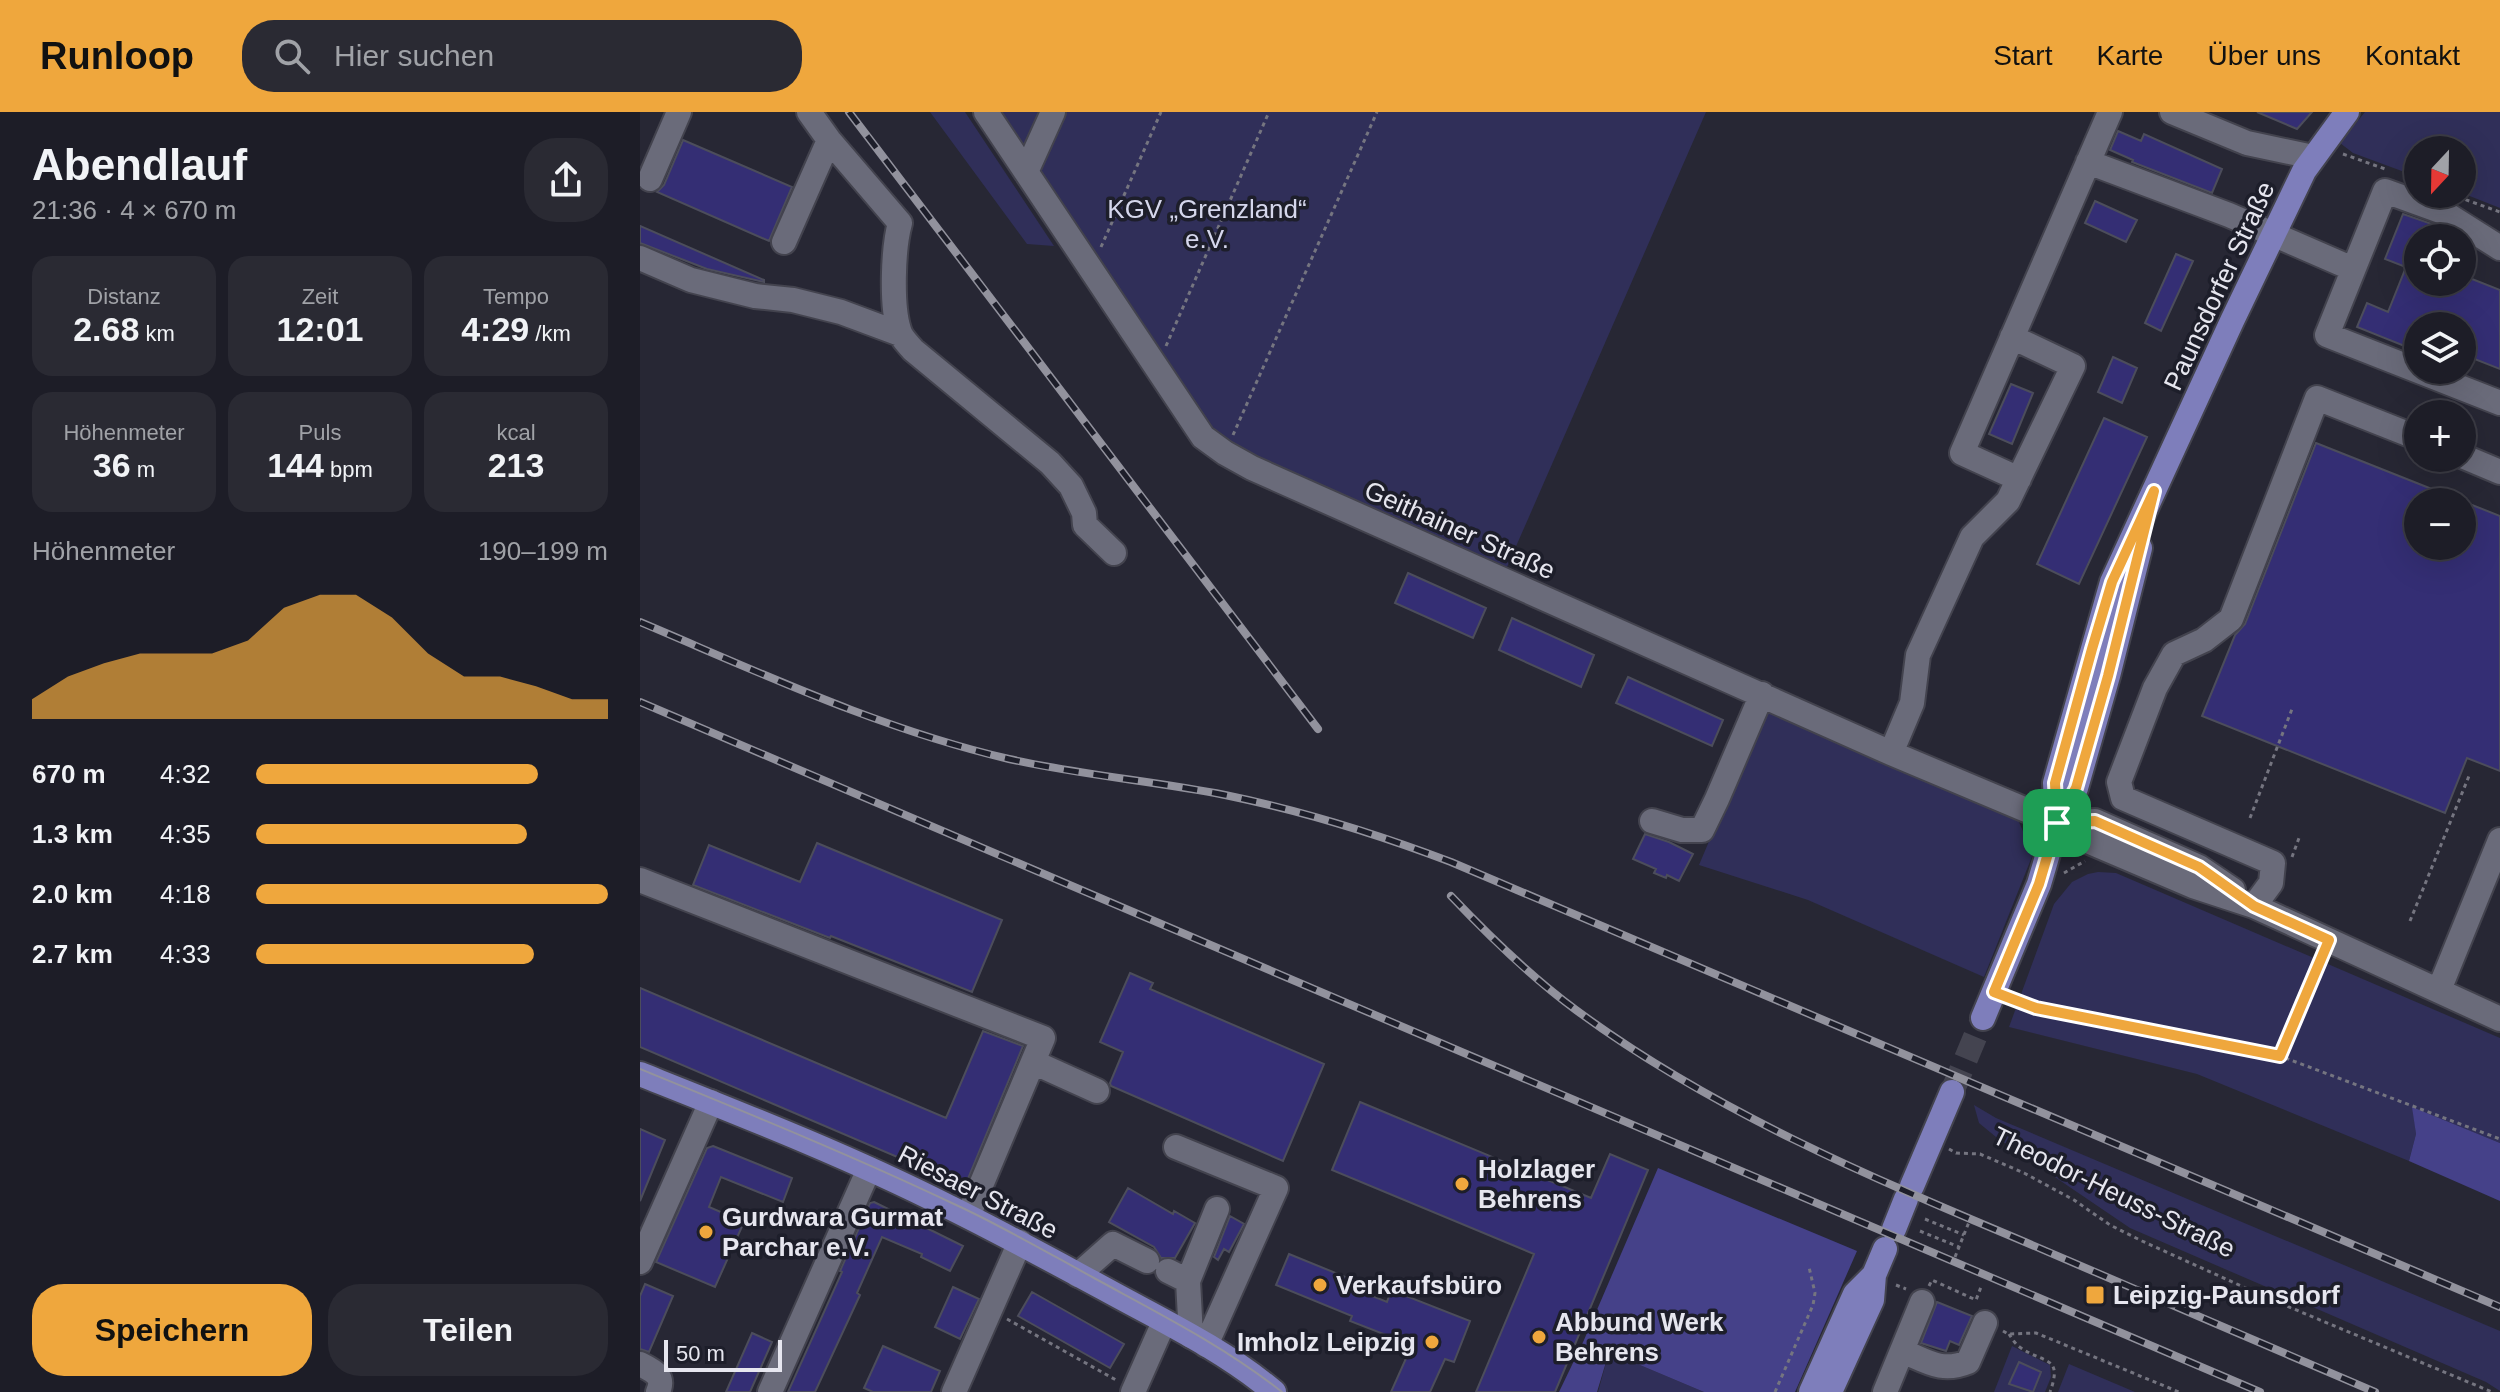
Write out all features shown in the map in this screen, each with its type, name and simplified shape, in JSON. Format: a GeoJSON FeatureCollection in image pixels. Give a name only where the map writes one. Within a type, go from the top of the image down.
{"type":"FeatureCollection","features":[{"type":"Feature","properties":{"kind":"main road","name":"Paunsdorfer Straße"},"geometry":{"type":"LineString","coordinates":[[2057,823],[2076,788],[2108,676],[2154,491],[2273,235],[2317,151],[2347,112]]}},
{"type":"Feature","properties":{"kind":"main road"},"geometry":{"type":"LineString","coordinates":[[1983,1018],[2039,884],[2057,823]]}},
{"type":"Feature","properties":{"kind":"main road","name":"Riesaer Straße"},"geometry":{"type":"LineString","coordinates":[[640,1074],[869,1169],[1020,1242],[1205,1345],[1274,1392]]}},
{"type":"Feature","properties":{"kind":"main road"},"geometry":{"type":"LineString","coordinates":[[1830,1392],[1872,1300],[1874,1275],[1952,1092]]}},
{"type":"Feature","properties":{"kind":"main road"},"geometry":{"type":"LineString","coordinates":[[1811,1392],[1855,1294],[1874,1275]]}},
{"type":"Feature","properties":{"kind":"street"},"geometry":{"type":"LineString","coordinates":[[650,179],[679,112]]}},
{"type":"Feature","properties":{"kind":"street"},"geometry":{"type":"LineString","coordinates":[[809,112],[900,223],[894,262],[900,334]]}},
{"type":"Feature","properties":{"kind":"street","name":"Geithainer Straße"},"geometry":{"type":"LineString","coordinates":[[986,112],[1203,437],[1225,453],[1252,468],[1891,753],[2057,823],[2095,821],[2199,867],[2254,906],[2500,1019]]}},
{"type":"Feature","properties":{"kind":"street"},"geometry":{"type":"LineString","coordinates":[[1026,172],[1053,112]]}},
{"type":"Feature","properties":{"kind":"street"},"geometry":{"type":"LineString","coordinates":[[2019,479],[1962,453],[2110,112]]}},
{"type":"Feature","properties":{"kind":"street"},"geometry":{"type":"LineString","coordinates":[[2172,112],[2247,143],[2317,151]]}},
{"type":"Feature","properties":{"kind":"street"},"geometry":{"type":"LineString","coordinates":[[784,242],[829,140]]}},
{"type":"Feature","properties":{"kind":"street"},"geometry":{"type":"LineString","coordinates":[[2088,162],[2229,215],[2353,269]]}},
{"type":"Feature","properties":{"kind":"street"},"geometry":{"type":"LineString","coordinates":[[2500,248],[2443,212],[2385,191],[2327,335],[2500,403]]}},
{"type":"Feature","properties":{"kind":"street"},"geometry":{"type":"LineString","coordinates":[[640,258],[691,280],[841,312],[900,334],[913,350],[1050,463],[1071,486],[1084,513],[1085,525],[1114,553]]}},
{"type":"Feature","properties":{"kind":"street"},"geometry":{"type":"LineString","coordinates":[[1891,753],[1912,703],[1918,655],[1972,537],[2008,501],[2073,366],[2012,337]]}},
{"type":"Feature","properties":{"kind":"street"},"geometry":{"type":"LineString","coordinates":[[2254,906],[2271,883],[2273,863],[2123,798],[2119,782],[2155,688],[2174,654],[2204,640],[2231,619],[2317,398],[2404,432]]}},
{"type":"Feature","properties":{"kind":"street"},"geometry":{"type":"LineString","coordinates":[[2476,462],[2500,472]]}},
{"type":"Feature","properties":{"kind":"street"},"geometry":{"type":"LineString","coordinates":[[1652,821],[1682,830],[1702,830],[1762,694]]}},
{"type":"Feature","properties":{"kind":"street"},"geometry":{"type":"LineString","coordinates":[[2439,990],[2500,840]]}},
{"type":"Feature","properties":{"kind":"street"},"geometry":{"type":"LineString","coordinates":[[640,880],[1043,1038],[968,1216]]}},
{"type":"Feature","properties":{"kind":"street"},"geometry":{"type":"LineString","coordinates":[[1033,1062],[1097,1091]]}},
{"type":"Feature","properties":{"kind":"street"},"geometry":{"type":"LineString","coordinates":[[640,1262],[711,1102]]}},
{"type":"Feature","properties":{"kind":"street"},"geometry":{"type":"LineString","coordinates":[[1176,1147],[1276,1188],[1205,1345]]}},
{"type":"Feature","properties":{"kind":"street"},"geometry":{"type":"LineString","coordinates":[[770,1392],[869,1169]]}},
{"type":"Feature","properties":{"kind":"street"},"geometry":{"type":"LineString","coordinates":[[1167,1271],[1217,1209]]}},
{"type":"Feature","properties":{"kind":"street"},"geometry":{"type":"LineString","coordinates":[[954,1392],[1020,1242]]}},
{"type":"Feature","properties":{"kind":"street"},"geometry":{"type":"LineString","coordinates":[[1078,1275],[1113,1244],[1167,1271],[1205,1345]]}},
{"type":"Feature","properties":{"kind":"street"},"geometry":{"type":"LineString","coordinates":[[1205,1345],[1256,1274]]}},
{"type":"Feature","properties":{"kind":"street"},"geometry":{"type":"LineString","coordinates":[[1885,1392],[1922,1302]]}},
{"type":"Feature","properties":{"kind":"street"},"geometry":{"type":"LineString","coordinates":[[1133,1391],[1164,1322]]}},
{"type":"Feature","properties":{"kind":"street"},"geometry":{"type":"LineString","coordinates":[[1902,1351],[1941,1368],[1959,1366],[1968,1362],[1985,1323]]}},
{"type":"Feature","properties":{"kind":"street"},"geometry":{"type":"LineString","coordinates":[[640,1364],[661,1378],[658,1392]]}},
{"type":"Feature","properties":{"kind":"path"},"geometry":{"type":"LineString","coordinates":[[1091,269],[1161,112]]}},
{"type":"Feature","properties":{"kind":"path"},"geometry":{"type":"LineString","coordinates":[[1157,367],[1269,112]]}},
{"type":"Feature","properties":{"kind":"path"},"geometry":{"type":"LineString","coordinates":[[1225,453],[1377,112]]}},
{"type":"Feature","properties":{"kind":"path"},"geometry":{"type":"LineString","coordinates":[[2317,151],[2365,162]]}},
{"type":"Feature","properties":{"kind":"path"},"geometry":{"type":"LineString","coordinates":[[2476,203],[2500,212]]}},
{"type":"Feature","properties":{"kind":"path"},"geometry":{"type":"LineString","coordinates":[[2250,818],[2292,709]]}},
{"type":"Feature","properties":{"kind":"path"},"geometry":{"type":"LineString","coordinates":[[2410,921],[2469,776]]}},
{"type":"Feature","properties":{"kind":"path"},"geometry":{"type":"LineString","coordinates":[[2291,859],[2299,838]]}},
{"type":"Feature","properties":{"kind":"path"},"geometry":{"type":"LineString","coordinates":[[2039,884],[2057,878],[2090,859]]}},
{"type":"Feature","properties":{"kind":"path"},"geometry":{"type":"LineString","coordinates":[[2280,1056],[2329,940]]}},
{"type":"Feature","properties":{"kind":"path"},"geometry":{"type":"LineString","coordinates":[[1994,992],[2036,1008],[2280,1056],[2500,1139]]}},
{"type":"Feature","properties":{"kind":"path","name":"Theodor-Heuss-Straße"},"geometry":{"type":"LineString","coordinates":[[1931,1140],[1956,1153],[1980,1154],[2024,1173],[2142,1241],[2270,1299],[2492,1392]]}},
{"type":"Feature","properties":{"kind":"path"},"geometry":{"type":"LineString","coordinates":[[1925,1219],[1964,1235]]}},
{"type":"Feature","properties":{"kind":"path"},"geometry":{"type":"LineString","coordinates":[[1955,1257],[1969,1222]]}},
{"type":"Feature","properties":{"kind":"path"},"geometry":{"type":"LineString","coordinates":[[1920,1231],[1959,1247]]}},
{"type":"Feature","properties":{"kind":"path"},"geometry":{"type":"LineString","coordinates":[[1775,1392],[1813,1305],[1815,1293],[1809,1267]]}},
{"type":"Feature","properties":{"kind":"path"},"geometry":{"type":"LineString","coordinates":[[1922,1302],[1932,1280],[1976,1300],[1981,1287]]}},
{"type":"Feature","properties":{"kind":"path"},"geometry":{"type":"LineString","coordinates":[[1896,1285],[1902,1287]]}},
{"type":"Feature","properties":{"kind":"path"},"geometry":{"type":"LineString","coordinates":[[990,1310],[1133,1391]]}},
{"type":"Feature","properties":{"kind":"path"},"geometry":{"type":"LineString","coordinates":[[1026,1330],[1030,1322]]}},
{"type":"Feature","properties":{"kind":"path"},"geometry":{"type":"LineString","coordinates":[[1985,1323],[2008,1334],[2019,1347],[2050,1361],[2056,1375],[2050,1392]]}},
{"type":"Feature","properties":{"kind":"path"},"geometry":{"type":"LineString","coordinates":[[2008,1334],[2036,1333],[2179,1392]]}},
{"type":"Feature","properties":{"kind":"path"},"geometry":{"type":"LineString","coordinates":[[1060,1349],[1063,1341]]}},
{"type":"Feature","properties":{"kind":"path"},"geometry":{"type":"LineString","coordinates":[[1089,1365],[1092,1358]]}},
{"type":"Feature","properties":{"kind":"green space"},"geometry":{"type":"Polygon","coordinates":[[[930,112],[965,112],[1054,246],[1027,244],[930,112]]]}},
{"type":"Feature","properties":{"kind":"green space","name":"KGV „Grenzland“ e.V."},"geometry":{"type":"Polygon","coordinates":[[[995,112],[1706,112],[1507,567],[1231,448],[1206,421],[995,112]]]}},
{"type":"Feature","properties":{"kind":"green space"},"geometry":{"type":"Polygon","coordinates":[[[2365,112],[2500,112],[2500,208],[2476,199],[2476,136],[2404,136],[2404,172],[2353,153],[2340,143],[2365,112]]]}},
{"type":"Feature","properties":{"kind":"green space"},"geometry":{"type":"Polygon","coordinates":[[[1768,702],[2015,813],[2033,854],[1984,977],[1808,900],[1699,865],[1768,702]]]}},
{"type":"Feature","properties":{"kind":"green space"},"geometry":{"type":"Polygon","coordinates":[[[2098,872],[2116,873],[2500,1038],[2500,1143],[2413,1108],[2416,1134],[2409,1161],[2197,1074],[2009,1027],[2054,904],[2072,882],[2098,872]]]}},
{"type":"Feature","properties":{"kind":"green space"},"geometry":{"type":"Polygon","coordinates":[[[1974,1105],[1996,1118],[2500,1331],[2500,1391],[2486,1382],[2130,1228],[1996,1137],[1979,1123],[1974,1105]]]}},
{"type":"Feature","properties":{"kind":"green space"},"geometry":{"type":"Polygon","coordinates":[[[2012,1346],[2050,1365],[2051,1377],[2045,1392],[1994,1392],[2012,1346]]]}},
{"type":"Feature","properties":{"kind":"green space"},"geometry":{"type":"Polygon","coordinates":[[[1609,1352],[1704,1392],[1598,1392],[1609,1352]]]}},
{"type":"Feature","properties":{"kind":"green space"},"geometry":{"type":"Polygon","coordinates":[[[2069,1364],[2135,1392],[2058,1392],[2069,1364]]]}},
{"type":"Feature","properties":{"kind":"shaded area"},"geometry":{"type":"Polygon","coordinates":[[[2412,1107],[2500,1143],[2500,1201],[2409,1161],[2416,1134],[2412,1107]]]}},
{"type":"Feature","properties":{"kind":"shaded area"},"geometry":{"type":"Polygon","coordinates":[[[1658,1168],[1857,1251],[1795,1392],[1704,1392],[1609,1352],[1597,1392],[1559,1392],[1658,1168]]]}},
{"type":"Feature","properties":{"kind":"building"},"geometry":{"type":"Polygon","coordinates":[[[2257,112],[2312,112],[2297,129],[2257,112]]]}},
{"type":"Feature","properties":{"kind":"building"},"geometry":{"type":"Polygon","coordinates":[[[2118,131],[2141,141],[2144,134],[2222,169],[2212,193],[2132,162],[2110,150],[2118,131]]]}},
{"type":"Feature","properties":{"kind":"building"},"geometry":{"type":"Polygon","coordinates":[[[683,140],[792,187],[769,241],[657,192],[664,185],[683,140]]]}},
{"type":"Feature","properties":{"kind":"building"},"geometry":{"type":"Polygon","coordinates":[[[2095,201],[2137,220],[2126,242],[2085,223],[2095,201]]]}},
{"type":"Feature","properties":{"kind":"building"},"geometry":{"type":"Polygon","coordinates":[[[2403,214],[2432,224],[2404,224],[2404,266],[2385,259],[2403,214]]]}},
{"type":"Feature","properties":{"kind":"building"},"geometry":{"type":"Polygon","coordinates":[[[640,226],[764,282],[707,269],[640,243],[640,226]]]}},
{"type":"Feature","properties":{"kind":"building"},"geometry":{"type":"Polygon","coordinates":[[[2176,254],[2193,261],[2161,331],[2145,323],[2176,254]]]}},
{"type":"Feature","properties":{"kind":"building"},"geometry":{"type":"Polygon","coordinates":[[[2404,272],[2404,296],[2476,296],[2476,281],[2500,290],[2500,369],[2476,360],[2476,312],[2404,312],[2404,346],[2357,327],[2367,303],[2388,312],[2404,272]]]}},
{"type":"Feature","properties":{"kind":"building"},"geometry":{"type":"Polygon","coordinates":[[[2113,357],[2137,368],[2122,403],[2098,392],[2113,357]]]}},
{"type":"Feature","properties":{"kind":"building"},"geometry":{"type":"Polygon","coordinates":[[[2011,384],[2033,393],[2012,444],[1989,434],[2011,384]]]}},
{"type":"Feature","properties":{"kind":"building"},"geometry":{"type":"Polygon","coordinates":[[[2104,418],[2147,437],[2079,584],[2037,564],[2104,418]]]}},
{"type":"Feature","properties":{"kind":"building"},"geometry":{"type":"Polygon","coordinates":[[[2316,443],[2429,488],[2404,488],[2404,560],[2476,560],[2476,506],[2500,516],[2500,771],[2467,758],[2445,813],[2202,716],[2235,635],[2245,624],[2316,443]]]}},
{"type":"Feature","properties":{"kind":"building"},"geometry":{"type":"Polygon","coordinates":[[[1408,573],[1486,608],[1473,638],[1395,603],[1408,573]]]}},
{"type":"Feature","properties":{"kind":"building"},"geometry":{"type":"Polygon","coordinates":[[[1512,618],[1594,655],[1581,687],[1499,650],[1512,618]]]}},
{"type":"Feature","properties":{"kind":"building"},"geometry":{"type":"Polygon","coordinates":[[[1628,677],[1723,720],[1712,746],[1616,703],[1628,677]]]}},
{"type":"Feature","properties":{"kind":"building"},"geometry":{"type":"Polygon","coordinates":[[[1645,834],[1693,854],[1679,881],[1654,873],[1656,869],[1633,859],[1645,834]]]}},
{"type":"Feature","properties":{"kind":"building"},"geometry":{"type":"Polygon","coordinates":[[[817,843],[1002,920],[972,992],[693,885],[709,845],[800,882],[817,843]]]}},
{"type":"Feature","properties":{"kind":"building"},"geometry":{"type":"Polygon","coordinates":[[[1130,973],[1153,983],[1150,989],[1324,1064],[1283,1161],[1111,1086],[1123,1052],[1100,1042],[1130,973]]]}},
{"type":"Feature","properties":{"kind":"building"},"geometry":{"type":"Polygon","coordinates":[[[640,988],[946,1118],[983,1031],[1023,1046],[965,1186],[640,1047],[640,988]]]}},
{"type":"Feature","properties":{"kind":"building","name":"Holzlager Behrens"},"geometry":{"type":"Polygon","coordinates":[[[1360,1102],[1591,1198],[1610,1154],[1648,1170],[1555,1392],[1476,1392],[1534,1254],[1332,1170],[1360,1102]]]}},
{"type":"Feature","properties":{"kind":"building"},"geometry":{"type":"Polygon","coordinates":[[[640,1129],[665,1140],[640,1201],[640,1129]]]}},
{"type":"Feature","properties":{"kind":"building"},"geometry":{"type":"Polygon","coordinates":[[[713,1146],[792,1178],[783,1202],[721,1177],[709,1207],[744,1222],[715,1287],[656,1262],[707,1148],[713,1146]]]}},
{"type":"Feature","properties":{"kind":"building"},"geometry":{"type":"Polygon","coordinates":[[[1128,1188],[1195,1223],[1175,1258],[1161,1258],[1154,1247],[1109,1222],[1128,1188]]]}},
{"type":"Feature","properties":{"kind":"building"},"geometry":{"type":"Polygon","coordinates":[[[874,1202],[963,1246],[950,1271],[921,1257],[922,1254],[882,1237],[857,1293],[860,1295],[815,1392],[788,1392],[870,1203],[874,1202]]]}},
{"type":"Feature","properties":{"kind":"building"},"geometry":{"type":"Polygon","coordinates":[[[1230,1216],[1244,1224],[1229,1252],[1224,1249],[1218,1260],[1214,1257],[1230,1216]]]}},
{"type":"Feature","properties":{"kind":"building"},"geometry":{"type":"Polygon","coordinates":[[[1289,1254],[1365,1285],[1362,1292],[1387,1302],[1391,1290],[1470,1321],[1454,1362],[1445,1359],[1430,1392],[1391,1392],[1412,1345],[1350,1321],[1352,1316],[1276,1285],[1289,1254]]]}},
{"type":"Feature","properties":{"kind":"building"},"geometry":{"type":"Polygon","coordinates":[[[645,1284],[673,1296],[649,1352],[640,1349],[640,1296],[645,1284]]]}},
{"type":"Feature","properties":{"kind":"building"},"geometry":{"type":"Polygon","coordinates":[[[953,1287],[979,1299],[960,1339],[935,1327],[953,1287]]]}},
{"type":"Feature","properties":{"kind":"building"},"geometry":{"type":"Polygon","coordinates":[[[1032,1292],[1124,1344],[1110,1368],[1018,1316],[1032,1292]]]}},
{"type":"Feature","properties":{"kind":"building"},"geometry":{"type":"Polygon","coordinates":[[[1937,1302],[1972,1316],[1959,1345],[1950,1341],[1946,1351],[1921,1343],[1937,1302]]]}},
{"type":"Feature","properties":{"kind":"building"},"geometry":{"type":"Polygon","coordinates":[[[752,1333],[772,1342],[750,1392],[726,1392],[752,1333]]]}},
{"type":"Feature","properties":{"kind":"building"},"geometry":{"type":"Polygon","coordinates":[[[883,1346],[940,1371],[931,1392],[873,1392],[864,1388],[883,1346]]]}},
{"type":"Feature","properties":{"kind":"building"},"geometry":{"type":"Polygon","coordinates":[[[2019,1362],[2041,1372],[2033,1392],[2009,1384],[2019,1362]]]}},
{"type":"Feature","properties":{"kind":"tunnel"},"geometry":{"type":"LineString","coordinates":[[1952,1092],[1983,1018]]}},
{"type":"Feature","properties":{"kind":"tram line"},"geometry":{"type":"LineString","coordinates":[[640,1069],[837,1151],[990,1221],[1190,1331],[1282,1392]]}},
{"type":"Feature","properties":{"kind":"railway"},"geometry":{"type":"LineString","coordinates":[[849,112],[1318,729]]}},
{"type":"Feature","properties":{"kind":"railway"},"geometry":{"type":"LineString","coordinates":[[640,622],[867,716],[961,747],[1036,765],[1254,801],[1340,824],[1451,862],[2500,1307]]}},
{"type":"Feature","properties":{"kind":"railway"},"geometry":{"type":"LineString","coordinates":[[640,702],[2260,1392]]}},
{"type":"Feature","properties":{"kind":"railway"},"geometry":{"type":"LineString","coordinates":[[1451,896],[1511,956],[1576,1010],[1682,1080],[1737,1111],[1909,1193],[2375,1392]]}},
{"type":"Feature","properties":{"kind":"place","name":"Holzlager Behrens"},"geometry":{"type":"Point","coordinates":[1462,1184]}},
{"type":"Feature","properties":{"kind":"place","name":"Gurdwara Gurmat Parchar e.V."},"geometry":{"type":"Point","coordinates":[706,1232]}},
{"type":"Feature","properties":{"kind":"place","name":"Verkaufsbüro"},"geometry":{"type":"Point","coordinates":[1320,1285]}},
{"type":"Feature","properties":{"kind":"place","name":"Leipzig-Paunsdorf"},"geometry":{"type":"Point","coordinates":[2095,1295]}},
{"type":"Feature","properties":{"kind":"place","name":"Abbund Werk Behrens"},"geometry":{"type":"Point","coordinates":[1539,1337]}},
{"type":"Feature","properties":{"kind":"place","name":"Imholz Leipzig"},"geometry":{"type":"Point","coordinates":[1432,1342]}},
{"type":"Feature","properties":{"kind":"route"},"geometry":{"type":"LineString","coordinates":[[2057,823],[2039,884],[1994,992],[2036,1008],[2280,1056],[2329,940],[2254,906],[2199,867],[2095,821],[2057,823],[2076,788],[2108,676],[2154,491],[2112,582],[2092,649],[2055,783],[2057,823]]}}]}
